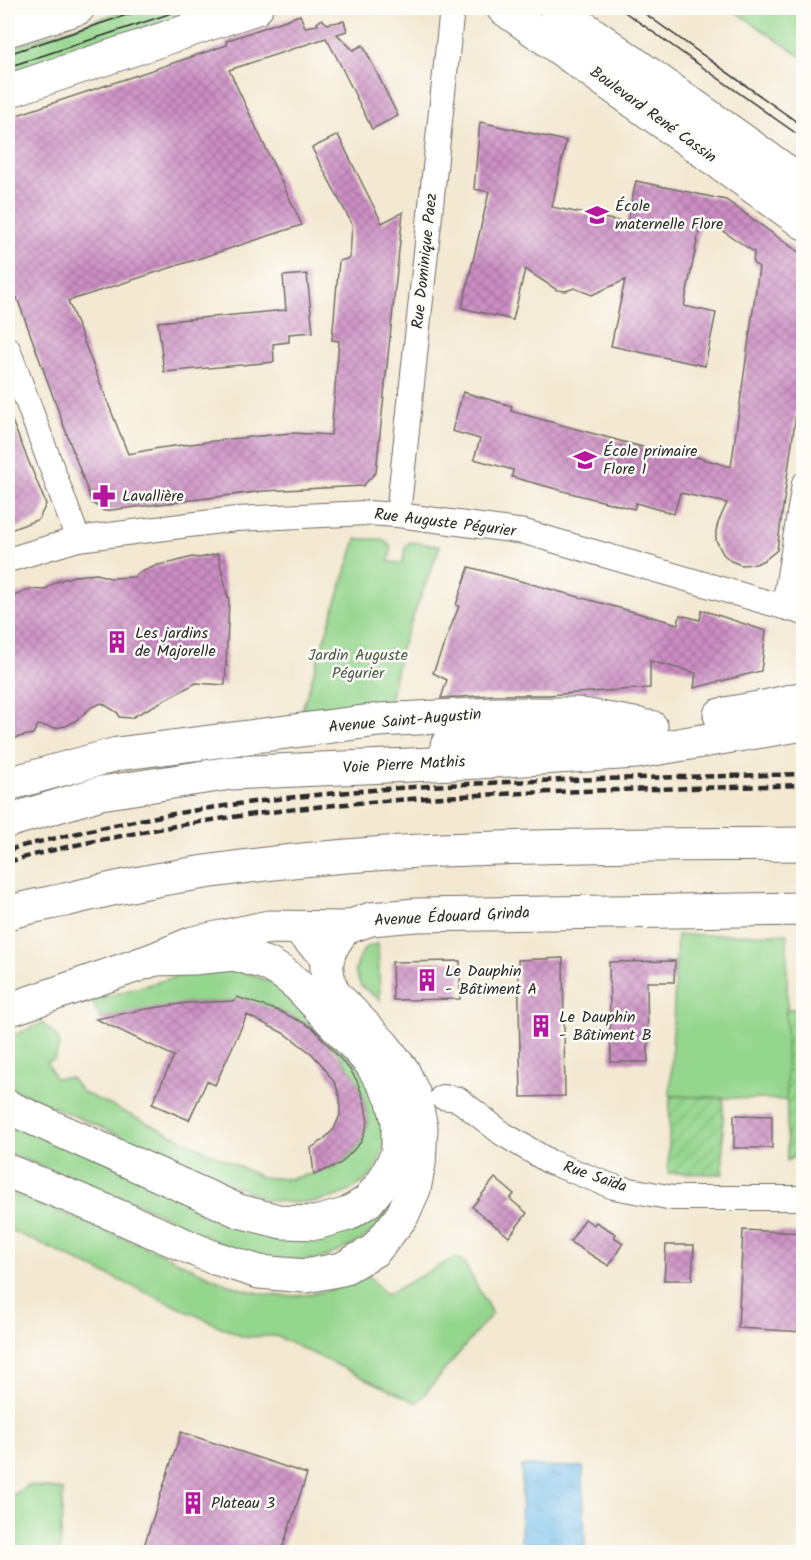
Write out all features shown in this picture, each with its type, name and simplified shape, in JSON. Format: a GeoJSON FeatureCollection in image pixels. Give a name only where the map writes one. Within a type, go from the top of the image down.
{"type":"FeatureCollection","features":[{"type":"Feature","properties":{"kind":"main road"},"geometry":{"type":"LineString","coordinates":[[8,30],[78,8]]}},
{"type":"Feature","properties":{"kind":"main road"},"geometry":{"type":"LineString","coordinates":[[8,91],[256,8]]}},
{"type":"Feature","properties":{"kind":"main road","name":"Boulevard René Cassin"},"geometry":{"type":"LineString","coordinates":[[503,8],[804,223]]}},
{"type":"Feature","properties":{"kind":"main road","name":"Boulevard René Cassin"},"geometry":{"type":"LineString","coordinates":[[556,8],[804,184]]}},
{"type":"Feature","properties":{"kind":"main road","name":"Avenue Saint-Augustin"},"geometry":{"type":"LineString","coordinates":[[8,784],[117,754],[379,720],[494,714],[578,714],[651,727],[804,698]]}},
{"type":"Feature","properties":{"kind":"main road","name":"Voie Pierre Mathis"},"geometry":{"type":"LineString","coordinates":[[8,821],[101,793],[231,773],[636,752],[804,724]]}},
{"type":"Feature","properties":{"kind":"main road"},"geometry":{"type":"LineString","coordinates":[[231,773],[300,756],[546,740],[651,727]]}},
{"type":"Feature","properties":{"kind":"main road"},"geometry":{"type":"LineString","coordinates":[[8,914],[127,886],[210,871],[316,858],[430,850],[804,844]]}},
{"type":"Feature","properties":{"kind":"main road","name":"Avenue Édouard Grinda"},"geometry":{"type":"LineString","coordinates":[[10,1009],[193,944],[269,927],[345,928],[371,919],[416,915],[804,909]]}},
{"type":"Feature","properties":{"kind":"main road"},"geometry":{"type":"LineString","coordinates":[[297,928],[327,956]]}},
{"type":"Feature","properties":{"kind":"main road"},"geometry":{"type":"LineString","coordinates":[[8,1172],[212,1257],[259,1272],[306,1276],[342,1269],[375,1250],[402,1216],[414,1189],[422,1127],[414,1095],[403,1071],[383,1045],[334,994],[330,984],[327,956],[335,940],[345,928]]}},
{"type":"Feature","properties":{"kind":"main road"},"geometry":{"type":"LineString","coordinates":[[8,1107],[239,1211],[261,1217],[282,1222],[316,1223],[348,1214],[368,1201],[384,1181],[398,1154],[398,1121],[392,1097],[370,1062],[299,986],[268,964],[234,954],[155,959]]}},
{"type":"Feature","properties":{"kind":"street","name":"Rue Dominique Paez"},"geometry":{"type":"LineString","coordinates":[[398,514],[452,8]]}},
{"type":"Feature","properties":{"kind":"street"},"geometry":{"type":"LineString","coordinates":[[8,349],[78,539]]}},
{"type":"Feature","properties":{"kind":"street"},"geometry":{"type":"LineString","coordinates":[[794,610],[804,484]]}},
{"type":"Feature","properties":{"kind":"street","name":"Rue Auguste Pégurier"},"geometry":{"type":"LineString","coordinates":[[8,560],[78,539],[236,519],[366,513],[398,514],[525,532],[794,610]]}},
{"type":"Feature","properties":{"kind":"street","name":"Rue Saïda"},"geometry":{"type":"LineString","coordinates":[[442,1097],[458,1099],[502,1134],[550,1162],[614,1187],[673,1198],[804,1198]]}},
{"type":"Feature","properties":{"kind":"green space"},"geometry":{"type":"Polygon","coordinates":[[[132,8],[203,8],[8,73],[8,49],[132,8]]]}},
{"type":"Feature","properties":{"kind":"green space"},"geometry":{"type":"Polygon","coordinates":[[[730,8],[803,8],[803,58],[730,8]]]}},
{"type":"Feature","properties":{"kind":"green space","name":"Jardin Auguste Pégurier"},"geometry":{"type":"Polygon","coordinates":[[[356,539],[383,539],[391,547],[389,562],[403,563],[405,547],[410,542],[440,546],[401,648],[390,701],[302,710],[356,539]]]}},
{"type":"Feature","properties":{"kind":"green space"},"geometry":{"type":"Polygon","coordinates":[[[787,934],[787,1100],[670,1096],[677,935],[787,934]]]}},
{"type":"Feature","properties":{"kind":"green space"},"geometry":{"type":"Polygon","coordinates":[[[378,943],[380,1000],[361,986],[355,972],[365,948],[378,943]]]}},
{"type":"Feature","properties":{"kind":"green space"},"geometry":{"type":"Polygon","coordinates":[[[232,967],[273,983],[361,1066],[389,1126],[375,1171],[367,1180],[349,1191],[319,1201],[267,1200],[8,1087],[8,1038],[42,1023],[54,1033],[60,1043],[55,1059],[47,1062],[55,1078],[71,1078],[82,1092],[261,1177],[288,1179],[336,1166],[361,1142],[368,1115],[357,1081],[351,1071],[339,1054],[314,1029],[279,1011],[244,1002],[187,1003],[101,1018],[91,1001],[203,969],[232,967]]]}},
{"type":"Feature","properties":{"kind":"green space"},"geometry":{"type":"Polygon","coordinates":[[[786,1009],[804,1009],[803,1151],[787,1161],[786,1009]]]}},
{"type":"Feature","properties":{"kind":"green space"},"geometry":{"type":"Polygon","coordinates":[[[670,1096],[723,1098],[723,1174],[668,1173],[670,1096]]]}},
{"type":"Feature","properties":{"kind":"green space"},"geometry":{"type":"Polygon","coordinates":[[[8,1116],[277,1237],[318,1240],[363,1221],[401,1187],[378,1227],[355,1244],[321,1259],[283,1262],[240,1253],[150,1209],[8,1153],[8,1116]]]}},
{"type":"Feature","properties":{"kind":"green space"},"geometry":{"type":"Polygon","coordinates":[[[8,1192],[152,1249],[232,1286],[266,1294],[295,1296],[317,1293],[368,1275],[386,1295],[455,1257],[464,1262],[492,1314],[417,1403],[276,1336],[243,1337],[8,1229],[8,1192]]]}},
{"type":"Feature","properties":{"kind":"green space"},"geometry":{"type":"Polygon","coordinates":[[[29,1485],[63,1490],[60,1552],[8,1552],[8,1498],[29,1485]]]}},
{"type":"Feature","properties":{"kind":"water"},"geometry":{"type":"Polygon","coordinates":[[[522,1466],[583,1467],[585,1547],[521,1545],[522,1466]]]}},
{"type":"Feature","properties":{"kind":"building"},"geometry":{"type":"Polygon","coordinates":[[[300,15],[305,27],[318,25],[317,23],[322,19],[327,24],[344,21],[347,31],[337,34],[353,50],[363,45],[398,116],[372,129],[326,38],[229,70],[302,225],[68,301],[128,454],[159,448],[291,433],[331,435],[339,341],[332,340],[339,261],[350,258],[352,224],[312,148],[338,135],[382,223],[403,212],[376,472],[363,486],[264,491],[104,511],[92,503],[8,273],[8,118],[227,45],[226,41],[300,15]]]}},
{"type":"Feature","properties":{"kind":"building"},"geometry":{"type":"Polygon","coordinates":[[[480,122],[566,141],[552,207],[627,223],[636,181],[726,200],[804,256],[804,356],[777,550],[766,559],[756,564],[741,565],[731,561],[723,554],[716,540],[716,531],[727,503],[680,493],[674,514],[636,503],[634,509],[578,495],[512,477],[513,470],[474,459],[480,439],[452,431],[463,392],[512,406],[511,411],[664,453],[666,448],[731,467],[759,267],[753,263],[754,252],[702,217],[684,306],[716,313],[705,366],[611,346],[625,280],[592,295],[574,288],[566,291],[557,290],[525,269],[513,320],[462,308],[489,192],[474,189],[480,122]]]}},
{"type":"Feature","properties":{"kind":"building"},"geometry":{"type":"Polygon","coordinates":[[[307,274],[313,332],[289,334],[289,342],[273,344],[274,362],[164,372],[158,322],[286,310],[283,276],[307,274]]]}},
{"type":"Feature","properties":{"kind":"building"},"geometry":{"type":"Polygon","coordinates":[[[8,411],[46,504],[39,519],[8,531],[8,411]]]}},
{"type":"Feature","properties":{"kind":"building","name":"Les jardins de Majorelle"},"geometry":{"type":"Polygon","coordinates":[[[218,554],[229,601],[225,685],[196,683],[131,718],[119,717],[118,713],[102,703],[92,707],[66,726],[55,728],[38,725],[33,734],[8,739],[8,599],[30,589],[44,590],[56,582],[74,576],[97,574],[110,578],[134,577],[158,565],[218,554]]]}},
{"type":"Feature","properties":{"kind":"building"},"geometry":{"type":"Polygon","coordinates":[[[469,567],[678,624],[680,615],[700,620],[702,610],[766,631],[761,671],[694,688],[696,673],[650,661],[650,688],[547,695],[441,698],[447,680],[433,673],[459,606],[456,605],[469,567]]]}},
{"type":"Feature","properties":{"kind":"building","name":"Le Dauphin - Bâtiment B"},"geometry":{"type":"Polygon","coordinates":[[[563,958],[565,1096],[521,1097],[518,960],[563,958]]]}},
{"type":"Feature","properties":{"kind":"building","name":"Le Dauphin - Bâtiment A"},"geometry":{"type":"Polygon","coordinates":[[[460,961],[460,999],[393,1000],[392,962],[460,961]]]}},
{"type":"Feature","properties":{"kind":"building"},"geometry":{"type":"Polygon","coordinates":[[[675,961],[674,982],[647,982],[648,1062],[611,1062],[609,962],[675,961]]]}},
{"type":"Feature","properties":{"kind":"building"},"geometry":{"type":"Polygon","coordinates":[[[237,997],[279,1011],[314,1029],[351,1071],[364,1100],[368,1122],[361,1142],[341,1163],[314,1175],[311,1148],[334,1129],[340,1115],[340,1098],[336,1085],[323,1066],[312,1054],[287,1035],[247,1015],[215,1085],[207,1081],[189,1120],[152,1104],[174,1056],[96,1019],[187,1003],[235,1001],[237,997]]]}},
{"type":"Feature","properties":{"kind":"building"},"geometry":{"type":"Polygon","coordinates":[[[734,1115],[772,1116],[772,1148],[734,1148],[734,1115]]]}},
{"type":"Feature","properties":{"kind":"building"},"geometry":{"type":"Polygon","coordinates":[[[495,1178],[514,1194],[510,1199],[527,1213],[509,1237],[472,1207],[495,1178]]]}},
{"type":"Feature","properties":{"kind":"building"},"geometry":{"type":"Polygon","coordinates":[[[585,1219],[594,1225],[596,1222],[616,1234],[614,1237],[623,1243],[609,1266],[570,1242],[585,1219]]]}},
{"type":"Feature","properties":{"kind":"building"},"geometry":{"type":"Polygon","coordinates":[[[743,1230],[804,1233],[804,1332],[738,1328],[743,1230]]]}},
{"type":"Feature","properties":{"kind":"building"},"geometry":{"type":"Polygon","coordinates":[[[666,1245],[694,1245],[692,1280],[664,1280],[666,1245]]]}},
{"type":"Feature","properties":{"kind":"building"},"geometry":{"type":"Polygon","coordinates":[[[181,1432],[307,1474],[281,1552],[142,1552],[181,1432]]]}},
{"type":"Feature","properties":{"kind":"tram line"},"geometry":{"type":"LineString","coordinates":[[8,54],[148,8]]}},
{"type":"Feature","properties":{"kind":"tram line"},"geometry":{"type":"LineString","coordinates":[[8,67],[187,8]]}},
{"type":"Feature","properties":{"kind":"tram line"},"geometry":{"type":"LineString","coordinates":[[619,8],[804,139]]}},
{"type":"Feature","properties":{"kind":"tram line"},"geometry":{"type":"LineString","coordinates":[[637,8],[804,127]]}},
{"type":"Feature","properties":{"kind":"railway"},"geometry":{"type":"LineString","coordinates":[[8,850],[167,815],[348,792],[530,781],[804,774]]}},
{"type":"Feature","properties":{"kind":"railway"},"geometry":{"type":"LineString","coordinates":[[8,862],[62,848],[153,830],[314,807],[477,795],[804,785]]}},
{"type":"Feature","properties":{"kind":"place","name":"École maternelle Flore"},"geometry":{"type":"Point","coordinates":[597,215]}},
{"type":"Feature","properties":{"kind":"place","name":"École primaire Flore 1"},"geometry":{"type":"Point","coordinates":[585,460]}},
{"type":"Feature","properties":{"kind":"place","name":"Lavallière"},"geometry":{"type":"Point","coordinates":[104,496]}},
{"type":"Feature","properties":{"kind":"place","name":"Les jardins de Majorelle"},"geometry":{"type":"Point","coordinates":[117,642]}},
{"type":"Feature","properties":{"kind":"place","name":"Le Dauphin - Bâtiment A"},"geometry":{"type":"Point","coordinates":[427,980]}},
{"type":"Feature","properties":{"kind":"place","name":"Le Dauphin - Bâtiment B"},"geometry":{"type":"Point","coordinates":[541,1026]}},
{"type":"Feature","properties":{"kind":"place","name":"Plateau 3"},"geometry":{"type":"Point","coordinates":[193,1503]}}]}
